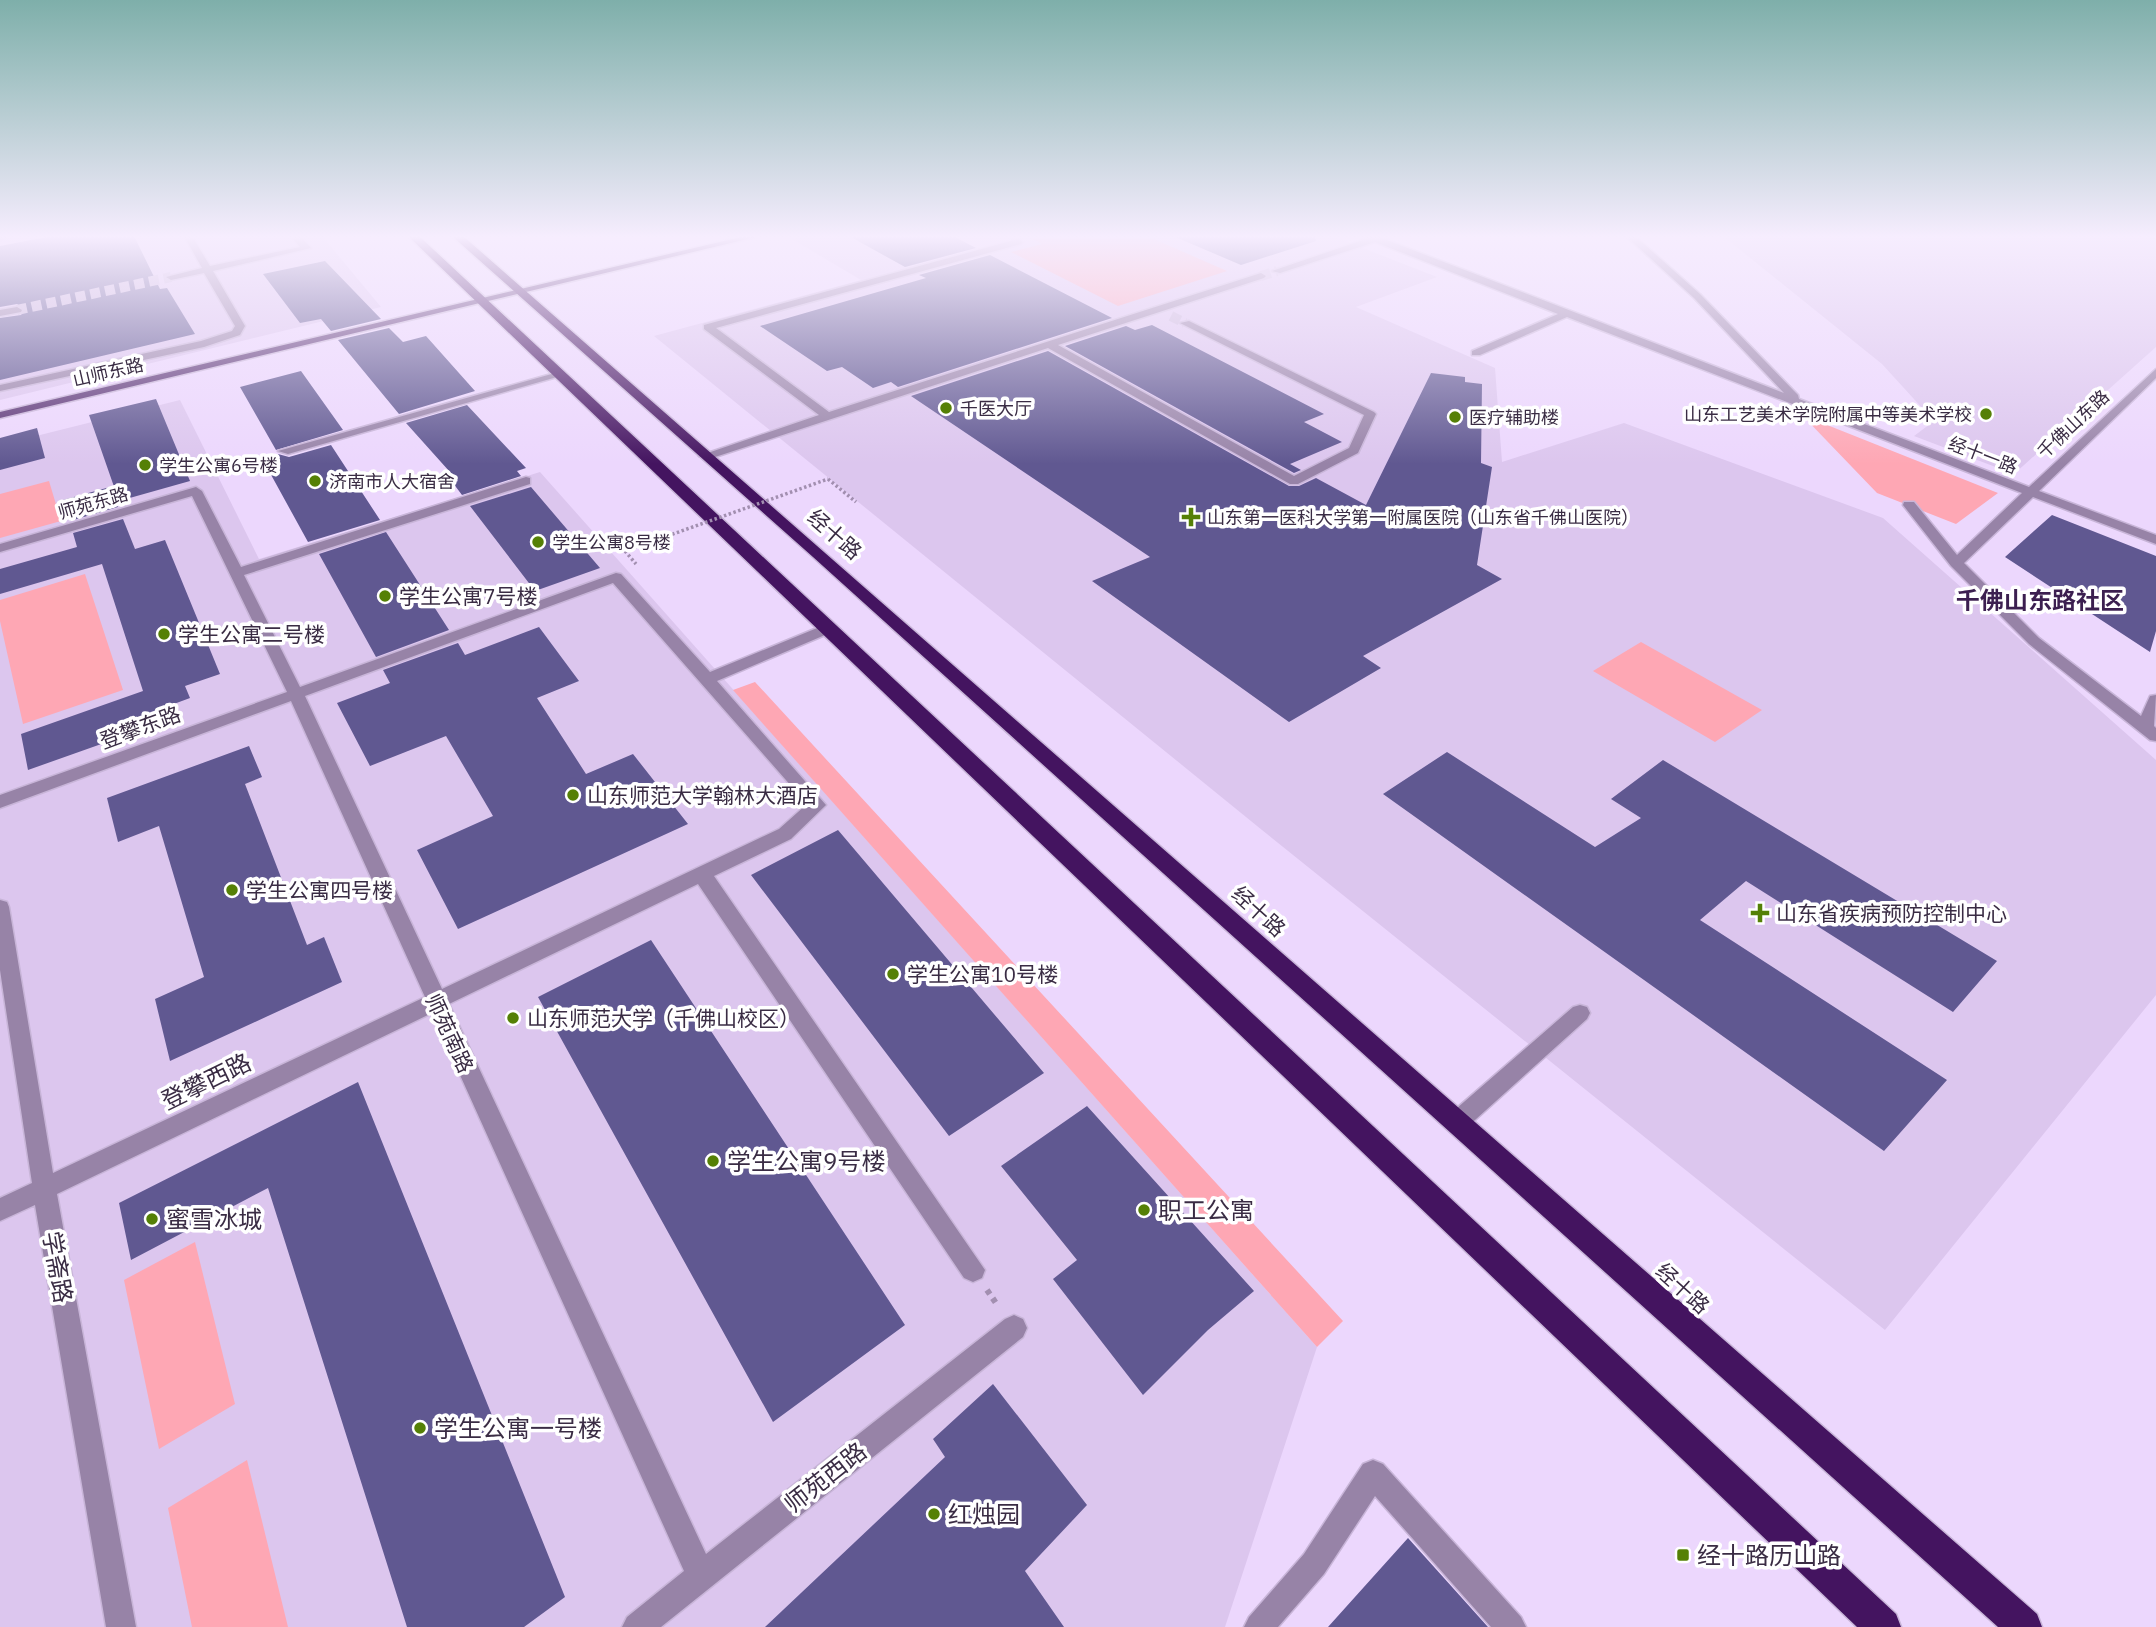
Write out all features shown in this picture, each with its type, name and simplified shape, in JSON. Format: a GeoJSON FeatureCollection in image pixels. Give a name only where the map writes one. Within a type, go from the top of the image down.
{"type":"FeatureCollection","features":[{"type":"Feature","properties":{"kind":"highway"},"geometry":{"type":"LineString","coordinates":[[492,312],[695,500],[827,629],[1882,1627]]}},
{"type":"Feature","properties":{"kind":"highway","name":"经十路"},"geometry":{"type":"LineString","coordinates":[[543,312],[2024,1627]]}},
{"type":"Feature","properties":{"kind":"main road","name":"山师东路"},"geometry":{"type":"LineString","coordinates":[[0,415],[440,312]]}},
{"type":"Feature","properties":{"kind":"street"},"geometry":{"type":"LineString","coordinates":[[0,388],[204,344],[236,333],[240,326],[232,312]]}},
{"type":"Feature","properties":{"kind":"street"},"geometry":{"type":"LineString","coordinates":[[763,312],[708,327],[827,416]]}},
{"type":"Feature","properties":{"kind":"street"},"geometry":{"type":"LineString","coordinates":[[705,456],[1151,312]]}},
{"type":"Feature","properties":{"kind":"street"},"geometry":{"type":"LineString","coordinates":[[1161,312],[1171,316]]}},
{"type":"Feature","properties":{"kind":"street","name":"经十一路"},"geometry":{"type":"LineString","coordinates":[[1565,312],[2156,540]]}},
{"type":"Feature","properties":{"kind":"street"},"geometry":{"type":"LineString","coordinates":[[1712,312],[1799,402]]}},
{"type":"Feature","properties":{"kind":"street"},"geometry":{"type":"LineString","coordinates":[[1476,353],[1568,313]]}},
{"type":"Feature","properties":{"kind":"street"},"geometry":{"type":"LineString","coordinates":[[1050,345],[1294,481],[1354,450],[1370,414],[1185,323]]}},
{"type":"Feature","properties":{"kind":"street","name":"千佛山东路"},"geometry":{"type":"LineString","coordinates":[[1956,563],[2156,372]]}},
{"type":"Feature","properties":{"kind":"street"},"geometry":{"type":"LineString","coordinates":[[284,452],[559,375]]}},
{"type":"Feature","properties":{"kind":"street"},"geometry":{"type":"LineString","coordinates":[[237,573],[526,481]]}},
{"type":"Feature","properties":{"kind":"street","name":"师苑南路"},"geometry":{"type":"LineString","coordinates":[[196,491],[296,694],[434,1000],[701,1576]]}},
{"type":"Feature","properties":{"kind":"street","name":"师苑东路"},"geometry":{"type":"LineString","coordinates":[[0,548],[196,491]]}},
{"type":"Feature","properties":{"kind":"street"},"geometry":{"type":"LineString","coordinates":[[1909,505],[1956,563],[2034,641],[2151,732],[2156,700]]}},
{"type":"Feature","properties":{"kind":"street","name":"登攀东路"},"geometry":{"type":"LineString","coordinates":[[0,803],[616,578],[707,679]]}},
{"type":"Feature","properties":{"kind":"street"},"geometry":{"type":"LineString","coordinates":[[707,679],[827,629]]}},
{"type":"Feature","properties":{"kind":"street","name":"登攀西路"},"geometry":{"type":"LineString","coordinates":[[0,1210],[785,834],[817,805],[707,679]]}},
{"type":"Feature","properties":{"kind":"street"},"geometry":{"type":"LineString","coordinates":[[698,874],[707,880],[973,1270]]}},
{"type":"Feature","properties":{"kind":"street","name":"学斋路"},"geometry":{"type":"LineString","coordinates":[[0,907],[44,1188],[121,1627]]}},
{"type":"Feature","properties":{"kind":"street"},"geometry":{"type":"LineString","coordinates":[[1457,1122],[1580,1013]]}},
{"type":"Feature","properties":{"kind":"street","name":"师苑西路"},"geometry":{"type":"LineString","coordinates":[[637,1627],[1014,1328]]}},
{"type":"Feature","properties":{"kind":"street"},"geometry":{"type":"LineString","coordinates":[[1259,1627],[1314,1564],[1373,1474],[1511,1627]]}},
{"type":"Feature","properties":{"kind":"path"},"geometry":{"type":"LineString","coordinates":[[625,551],[828,479],[856,502]]}},
{"type":"Feature","properties":{"kind":"path"},"geometry":{"type":"LineString","coordinates":[[973,1270],[1014,1328]]}},
{"type":"Feature","properties":{"kind":"shaded area"},"geometry":{"type":"Polygon","coordinates":[[[0,312],[361,312],[0,400],[0,312]]]}},
{"type":"Feature","properties":{"kind":"shaded area","name":"山东省疾病预防控制中心"},"geometry":{"type":"Polygon","coordinates":[[[743,312],[1367,312],[1495,368],[1502,462],[1624,423],[1883,518],[2156,760],[2156,995],[1885,1330],[1262,830],[654,336],[743,312]]]}},
{"type":"Feature","properties":{"kind":"shaded area"},"geometry":{"type":"Polygon","coordinates":[[[1817,312],[2156,312],[2156,347],[2014,474],[1914,436],[1934,421],[1882,364],[1817,312]]]}},
{"type":"Feature","properties":{"kind":"shaded area","name":"山东师范大学（千佛山校区）"},"geometry":{"type":"Polygon","coordinates":[[[180,400],[259,559],[540,472],[1317,1347],[1225,1627],[0,1627],[0,445],[180,400]]]}},
{"type":"Feature","properties":{"kind":"shaded area"},"geometry":{"type":"Polygon","coordinates":[[[1802,415],[1998,493],[1956,524],[1877,493],[1802,415]]]}},
{"type":"Feature","properties":{"kind":"shaded area"},"geometry":{"type":"Polygon","coordinates":[[[49,481],[61,521],[0,538],[0,494],[49,481]]]}},
{"type":"Feature","properties":{"kind":"shaded area"},"geometry":{"type":"Polygon","coordinates":[[[85,574],[123,690],[23,724],[0,621],[0,600],[85,574]]]}},
{"type":"Feature","properties":{"kind":"shaded area"},"geometry":{"type":"Polygon","coordinates":[[[1641,642],[1762,710],[1715,742],[1593,671],[1641,642]]]}},
{"type":"Feature","properties":{"kind":"shaded area"},"geometry":{"type":"Polygon","coordinates":[[[755,682],[1343,1321],[1317,1347],[733,690],[755,682]]]}},
{"type":"Feature","properties":{"kind":"shaded area"},"geometry":{"type":"Polygon","coordinates":[[[195,1242],[235,1404],[159,1449],[124,1280],[195,1242]]]}},
{"type":"Feature","properties":{"kind":"shaded area"},"geometry":{"type":"Polygon","coordinates":[[[247,1460],[288,1627],[192,1627],[168,1508],[247,1460]]]}},
{"type":"Feature","properties":{"kind":"building"},"geometry":{"type":"Polygon","coordinates":[[[23,312],[182,312],[195,334],[0,380],[0,318],[21,315],[23,312]]]}},
{"type":"Feature","properties":{"kind":"building"},"geometry":{"type":"Polygon","coordinates":[[[292,312],[374,312],[381,319],[331,331],[321,319],[300,323],[292,312]]]}},
{"type":"Feature","properties":{"kind":"building"},"geometry":{"type":"Polygon","coordinates":[[[809,312],[1100,312],[1112,318],[898,387],[891,382],[873,388],[842,367],[827,371],[760,326],[809,312]]]}},
{"type":"Feature","properties":{"kind":"building"},"geometry":{"type":"Polygon","coordinates":[[[1152,325],[1324,414],[1304,422],[1342,442],[1290,464],[1301,470],[1294,473],[1065,346],[1126,326],[1135,330],[1152,325]]]}},
{"type":"Feature","properties":{"kind":"building"},"geometry":{"type":"Polygon","coordinates":[[[389,328],[403,342],[426,336],[475,391],[399,414],[338,340],[389,328]]]}},
{"type":"Feature","properties":{"kind":"building"},"geometry":{"type":"Polygon","coordinates":[[[1048,351],[1289,486],[1299,486],[1316,478],[1366,505],[1431,373],[1465,377],[1465,382],[1482,384],[1481,463],[1492,467],[1477,565],[1502,579],[1363,656],[1381,668],[1289,722],[1092,581],[1150,557],[911,396],[1048,351]]]}},
{"type":"Feature","properties":{"kind":"building"},"geometry":{"type":"Polygon","coordinates":[[[301,371],[343,430],[276,450],[240,387],[301,371]]]}},
{"type":"Feature","properties":{"kind":"building","name":"学生公寓6号楼"},"geometry":{"type":"Polygon","coordinates":[[[156,399],[190,481],[119,501],[89,415],[156,399]]]}},
{"type":"Feature","properties":{"kind":"building"},"geometry":{"type":"Polygon","coordinates":[[[467,405],[526,468],[517,471],[521,476],[462,495],[453,483],[458,481],[406,423],[467,405]]]}},
{"type":"Feature","properties":{"kind":"building"},"geometry":{"type":"Polygon","coordinates":[[[37,428],[45,458],[0,470],[0,438],[37,428]]]}},
{"type":"Feature","properties":{"kind":"building","name":"济南市人大宿舍"},"geometry":{"type":"Polygon","coordinates":[[[331,445],[380,520],[308,542],[264,462],[280,458],[278,454],[289,457],[331,445]]]}},
{"type":"Feature","properties":{"kind":"building"},"geometry":{"type":"Polygon","coordinates":[[[110,487],[118,507],[70,521],[63,500],[110,487]]]}},
{"type":"Feature","properties":{"kind":"building","name":"学生公寓8号楼"},"geometry":{"type":"Polygon","coordinates":[[[531,487],[600,568],[535,591],[470,506],[531,487]]]}},
{"type":"Feature","properties":{"kind":"building"},"geometry":{"type":"Polygon","coordinates":[[[2052,515],[2156,556],[2156,631],[2150,652],[2005,557],[2052,515]]]}},
{"type":"Feature","properties":{"kind":"building","name":"学生公寓二号楼"},"geometry":{"type":"Polygon","coordinates":[[[123,519],[135,549],[165,540],[220,674],[185,686],[190,698],[163,708],[169,720],[28,770],[21,734],[143,691],[102,564],[0,594],[0,569],[77,547],[73,533],[123,519]]]}},
{"type":"Feature","properties":{"kind":"building","name":"学生公寓7号楼"},"geometry":{"type":"Polygon","coordinates":[[[386,532],[449,630],[376,657],[319,554],[386,532]]]}},
{"type":"Feature","properties":{"kind":"building","name":"山东师范大学翰林大酒店"},"geometry":{"type":"Polygon","coordinates":[[[539,627],[579,681],[537,698],[586,774],[633,754],[688,824],[458,929],[417,850],[493,816],[446,736],[370,766],[337,703],[390,683],[383,670],[458,643],[465,655],[539,627]]]}},
{"type":"Feature","properties":{"kind":"building","name":"学生公寓四号楼"},"geometry":{"type":"Polygon","coordinates":[[[249,746],[262,777],[245,784],[307,945],[324,937],[342,982],[170,1061],[155,999],[204,977],[159,826],[118,842],[107,798],[249,746]]]}},
{"type":"Feature","properties":{"kind":"building"},"geometry":{"type":"Polygon","coordinates":[[[1447,752],[1595,847],[1641,818],[1611,799],[1663,760],[1997,961],[1953,1012],[1746,881],[1700,920],[1947,1080],[1884,1151],[1383,794],[1447,752]]]}},
{"type":"Feature","properties":{"kind":"building","name":"学生公寓10号楼"},"geometry":{"type":"Polygon","coordinates":[[[838,830],[1044,1073],[949,1136],[751,875],[838,830]]]}},
{"type":"Feature","properties":{"kind":"building","name":"学生公寓9号楼"},"geometry":{"type":"Polygon","coordinates":[[[651,940],[905,1325],[773,1422],[538,997],[651,940]]]}},
{"type":"Feature","properties":{"kind":"building","name":"学生公寓一号楼"},"geometry":{"type":"Polygon","coordinates":[[[358,1082],[565,1597],[524,1627],[407,1627],[268,1188],[131,1260],[119,1203],[358,1082]]]}},
{"type":"Feature","properties":{"kind":"building"},"geometry":{"type":"Polygon","coordinates":[[[1087,1106],[1254,1291],[1208,1330],[1143,1395],[1053,1279],[1077,1260],[1001,1166],[1087,1106]]]}},
{"type":"Feature","properties":{"kind":"building","name":"红烛园"},"geometry":{"type":"Polygon","coordinates":[[[993,1384],[1087,1505],[1025,1571],[1064,1627],[765,1627],[945,1457],[933,1439],[993,1384]]]}},
{"type":"Feature","properties":{"kind":"building"},"geometry":{"type":"Polygon","coordinates":[[[1408,1538],[1488,1627],[1328,1627],[1408,1538]]]}},
{"type":"Feature","properties":{"kind":"tunnel"},"geometry":{"type":"LineString","coordinates":[[1171,316],[1185,323]]}},
{"type":"Feature","properties":{"kind":"place","name":"千医大厅"},"geometry":{"type":"Point","coordinates":[946,408]}},
{"type":"Feature","properties":{"kind":"place","name":"山东工艺美术学院附属中等美术学校"},"geometry":{"type":"Point","coordinates":[1986,414]}},
{"type":"Feature","properties":{"kind":"place","name":"医疗辅助楼"},"geometry":{"type":"Point","coordinates":[1455,417]}},
{"type":"Feature","properties":{"kind":"place","name":"学生公寓6号楼"},"geometry":{"type":"Point","coordinates":[145,465]}},
{"type":"Feature","properties":{"kind":"place","name":"济南市人大宿舍"},"geometry":{"type":"Point","coordinates":[315,481]}},
{"type":"Feature","properties":{"kind":"place","name":"山东第一医科大学第一附属医院（山东省千佛山医院）"},"geometry":{"type":"Point","coordinates":[1191,517]}},
{"type":"Feature","properties":{"kind":"place","name":"学生公寓8号楼"},"geometry":{"type":"Point","coordinates":[538,542]}},
{"type":"Feature","properties":{"kind":"place","name":"学生公寓7号楼"},"geometry":{"type":"Point","coordinates":[385,596]}},
{"type":"Feature","properties":{"kind":"place","name":"学生公寓二号楼"},"geometry":{"type":"Point","coordinates":[164,634]}},
{"type":"Feature","properties":{"kind":"place","name":"山东师范大学翰林大酒店"},"geometry":{"type":"Point","coordinates":[573,795]}},
{"type":"Feature","properties":{"kind":"place","name":"学生公寓四号楼"},"geometry":{"type":"Point","coordinates":[232,890]}},
{"type":"Feature","properties":{"kind":"place","name":"山东省疾病预防控制中心"},"geometry":{"type":"Point","coordinates":[1760,913]}},
{"type":"Feature","properties":{"kind":"place","name":"学生公寓10号楼"},"geometry":{"type":"Point","coordinates":[893,974]}},
{"type":"Feature","properties":{"kind":"place","name":"山东师范大学（千佛山校区）"},"geometry":{"type":"Point","coordinates":[513,1018]}},
{"type":"Feature","properties":{"kind":"place","name":"学生公寓9号楼"},"geometry":{"type":"Point","coordinates":[713,1161]}},
{"type":"Feature","properties":{"kind":"place","name":"职工公寓"},"geometry":{"type":"Point","coordinates":[1144,1210]}},
{"type":"Feature","properties":{"kind":"place","name":"蜜雪冰城"},"geometry":{"type":"Point","coordinates":[152,1219]}},
{"type":"Feature","properties":{"kind":"place","name":"学生公寓一号楼"},"geometry":{"type":"Point","coordinates":[420,1428]}},
{"type":"Feature","properties":{"kind":"place","name":"红烛园"},"geometry":{"type":"Point","coordinates":[934,1514]}},
{"type":"Feature","properties":{"kind":"place","name":"经十路历山路"},"geometry":{"type":"Point","coordinates":[1683,1555]}},
{"type":"Feature","properties":{"kind":"district","name":"千佛山东路社区"},"geometry":{"type":"Point","coordinates":[2040,600]}}]}
